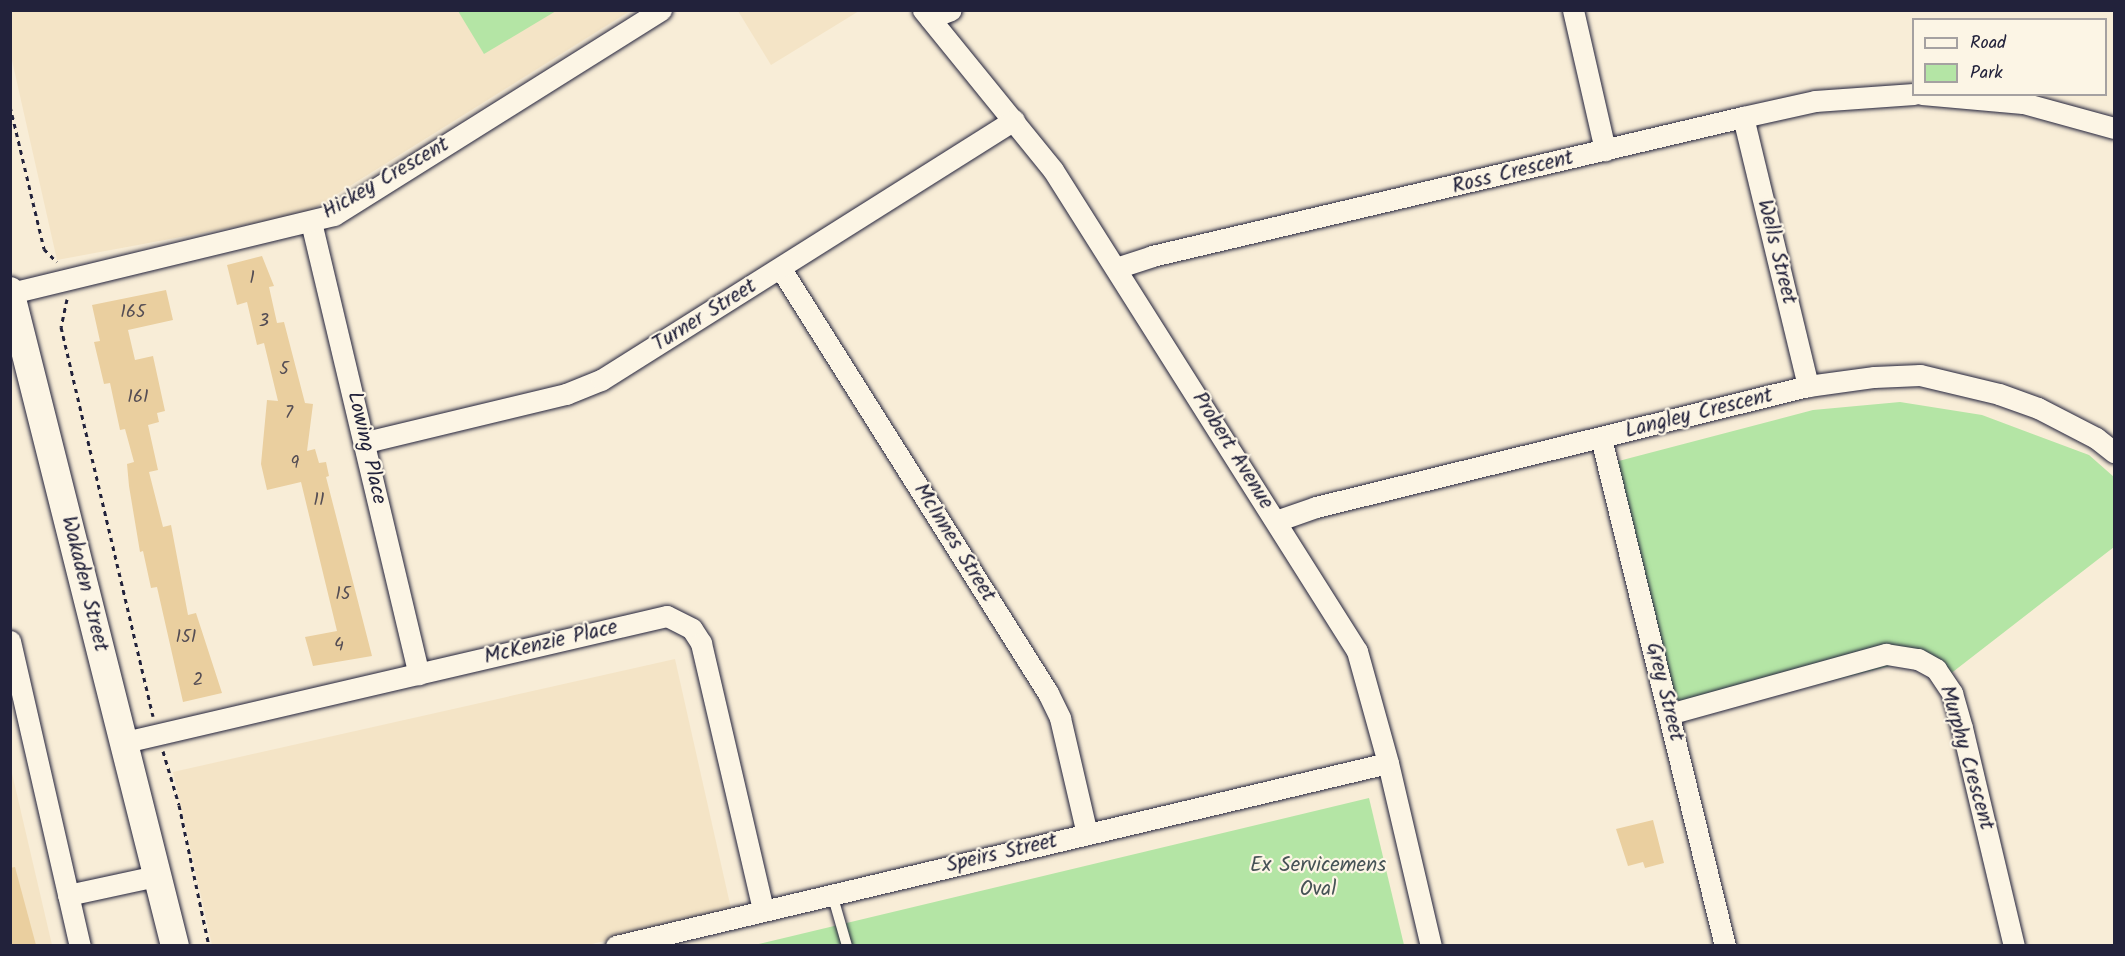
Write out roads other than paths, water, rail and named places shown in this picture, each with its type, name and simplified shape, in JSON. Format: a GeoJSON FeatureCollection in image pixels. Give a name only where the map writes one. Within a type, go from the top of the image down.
{"type":"FeatureCollection","features":[{"type":"Feature","properties":{"kind":"main road","name":"Wakaden Street"},"geometry":{"type":"LineString","coordinates":[[11,292],[175,945]]}},
{"type":"Feature","properties":{"kind":"street","name":"Hickey Crescent"},"geometry":{"type":"LineString","coordinates":[[11,292],[334,215],[661,10]]}},
{"type":"Feature","properties":{"kind":"street"},"geometry":{"type":"LineString","coordinates":[[926,14],[951,10]]}},
{"type":"Feature","properties":{"kind":"street"},"geometry":{"type":"LineString","coordinates":[[1573,10],[1605,150]]}},
{"type":"Feature","properties":{"kind":"street","name":"Probert Avenue"},"geometry":{"type":"LineString","coordinates":[[926,14],[1053,170],[1357,651],[1388,763],[1431,945]]}},
{"type":"Feature","properties":{"kind":"street","name":"Ross Crescent"},"geometry":{"type":"LineString","coordinates":[[1116,268],[1152,256],[1815,101],[1912,94]]}},
{"type":"Feature","properties":{"kind":"street"},"geometry":{"type":"LineString","coordinates":[[1942,96],[2023,104],[2114,127]]}},
{"type":"Feature","properties":{"kind":"street","name":"Wells Street"},"geometry":{"type":"LineString","coordinates":[[1743,117],[1808,386]]}},
{"type":"Feature","properties":{"kind":"street","name":"Turner Street"},"geometry":{"type":"LineString","coordinates":[[366,442],[566,394],[601,380],[781,269],[1014,120]]}},
{"type":"Feature","properties":{"kind":"street","name":"Lowing Place"},"geometry":{"type":"LineString","coordinates":[[311,222],[366,442],[419,674]]}},
{"type":"Feature","properties":{"kind":"street","name":"McInnes Street"},"geometry":{"type":"LineString","coordinates":[[781,269],[1048,693],[1060,718],[1088,834]]}},
{"type":"Feature","properties":{"kind":"street","name":"Langley Crescent"},"geometry":{"type":"LineString","coordinates":[[1276,521],[1316,507],[1808,386],[1874,377],[1920,375],[1961,383],[2038,408],[2096,438],[2115,452]]}},
{"type":"Feature","properties":{"kind":"street","name":"Grey Street"},"geometry":{"type":"LineString","coordinates":[[1601,438],[1725,945]]}},
{"type":"Feature","properties":{"kind":"street","name":"McKenzie Place"},"geometry":{"type":"LineString","coordinates":[[125,742],[667,616],[682,621],[692,629],[702,650],[763,910]]}},
{"type":"Feature","properties":{"kind":"street"},"geometry":{"type":"LineString","coordinates":[[10,641],[80,945]]}},
{"type":"Feature","properties":{"kind":"street","name":"Murphy Crescent"},"geometry":{"type":"LineString","coordinates":[[1670,714],[1886,654],[1918,659],[1936,669],[1952,693],[1962,728],[2014,945]]}},
{"type":"Feature","properties":{"kind":"street","name":"Speirs Street"},"geometry":{"type":"LineString","coordinates":[[616,945],[1388,763]]}},
{"type":"Feature","properties":{"kind":"street"},"geometry":{"type":"LineString","coordinates":[[68,895],[156,876]]}},
{"type":"Feature","properties":{"kind":"lane"},"geometry":{"type":"LineString","coordinates":[[832,894],[847,945]]}},
{"type":"Feature","properties":{"kind":"park label","name":"Ex Servicemens Oval"},"geometry":{"type":"Point","coordinates":[1318,878]}}]}
